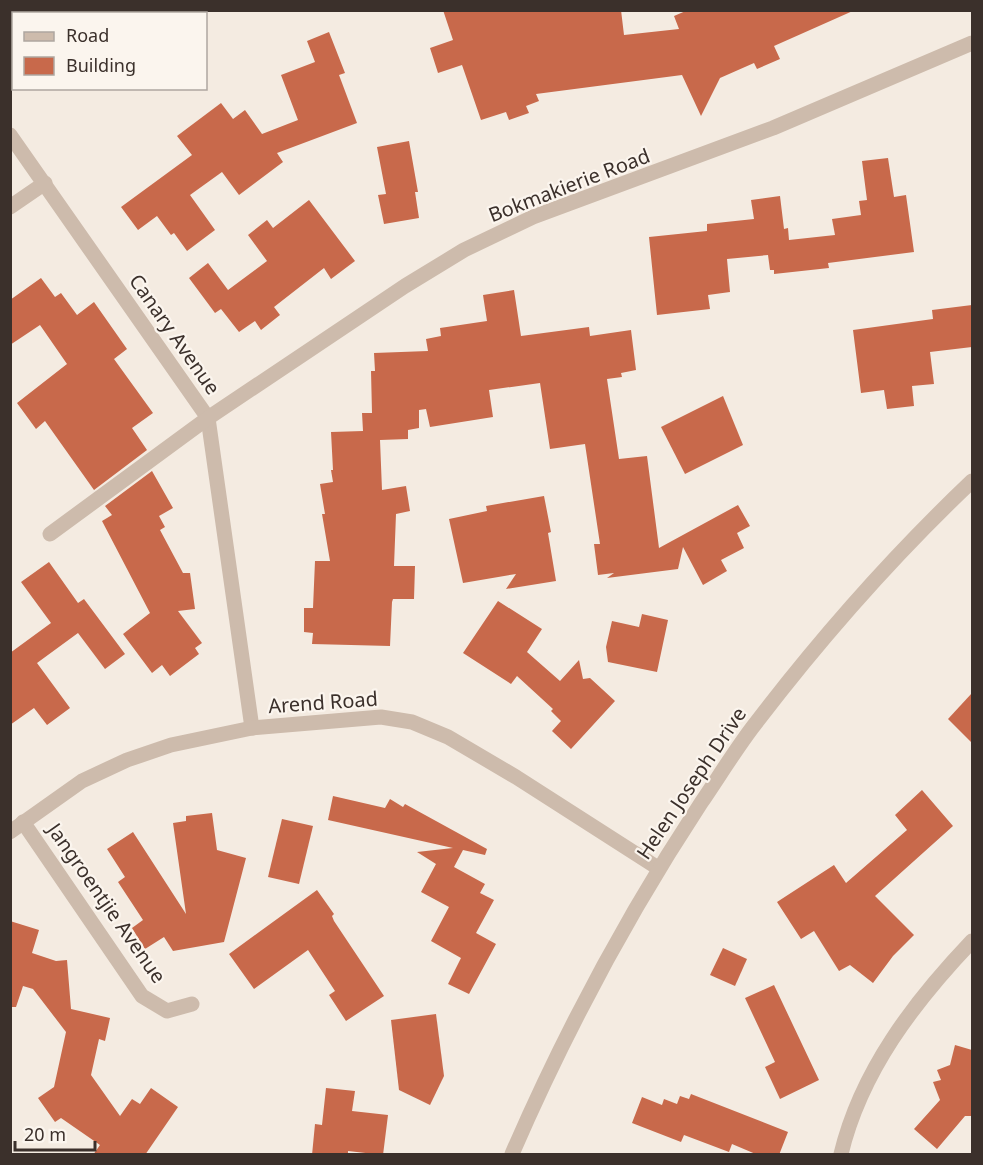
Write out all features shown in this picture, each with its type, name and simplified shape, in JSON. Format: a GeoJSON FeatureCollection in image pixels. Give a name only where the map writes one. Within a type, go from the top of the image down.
{"type":"FeatureCollection","features":[{"type":"Feature","properties":{"kind":"street","name":"Bokmakierie Road"},"geometry":{"type":"LineString","coordinates":[[50,534],[208,418],[405,286],[464,250],[534,217],[773,128],[972,43]]}},
{"type":"Feature","properties":{"kind":"street","name":"Canary Avenue"},"geometry":{"type":"LineString","coordinates":[[10,135],[208,418],[252,728]]}},
{"type":"Feature","properties":{"kind":"street"},"geometry":{"type":"LineString","coordinates":[[10,207],[45,183]]}},
{"type":"Feature","properties":{"kind":"street","name":"Helen Joseph Drive"},"geometry":{"type":"LineString","coordinates":[[512,1155],[544,1079],[658,868],[750,730],[818,644],[931,520],[972,481]]}},
{"type":"Feature","properties":{"kind":"street","name":"Arend Road"},"geometry":{"type":"LineString","coordinates":[[10,832],[82,781],[127,760],[171,745],[252,728],[381,717],[412,722],[448,737],[516,777],[658,868]]}},
{"type":"Feature","properties":{"kind":"street","name":"Jangroentjie Avenue"},"geometry":{"type":"LineString","coordinates":[[23,822],[142,996],[167,1011],[192,1004]]}},
{"type":"Feature","properties":{"kind":"street"},"geometry":{"type":"LineString","coordinates":[[841,1155],[848,1128],[865,1085],[891,1040],[913,1009],[972,941]]}},
{"type":"Feature","properties":{"kind":"building"},"geometry":{"type":"Polygon","coordinates":[[[443,10],[621,10],[624,35],[679,29],[674,16],[688,10],[855,10],[774,46],[780,59],[757,69],[754,63],[720,78],[701,116],[682,75],[536,94],[539,101],[526,106],[529,113],[509,120],[506,112],[481,120],[462,65],[438,73],[430,48],[453,40],[443,10]]]}},
{"type":"Feature","properties":{"kind":"building"},"geometry":{"type":"Polygon","coordinates":[[[329,32],[345,73],[339,75],[357,123],[277,153],[283,162],[239,195],[222,172],[190,195],[215,230],[187,251],[174,233],[171,235],[157,216],[138,230],[121,207],[192,155],[177,136],[221,103],[233,119],[245,110],[262,134],[298,120],[281,75],[315,62],[307,41],[329,32]]]}},
{"type":"Feature","properties":{"kind":"building"},"geometry":{"type":"Polygon","coordinates":[[[409,141],[418,192],[415,192],[419,218],[384,224],[378,195],[386,194],[377,147],[409,141]]]}},
{"type":"Feature","properties":{"kind":"building"},"geometry":{"type":"Polygon","coordinates":[[[888,158],[894,197],[906,195],[914,252],[828,263],[829,268],[774,274],[774,270],[770,270],[768,255],[727,259],[730,292],[708,295],[710,309],[657,315],[649,237],[707,231],[707,224],[754,219],[751,200],[780,196],[784,229],[788,228],[789,240],[835,235],[832,219],[861,215],[859,201],[867,200],[862,161],[888,158]]]}},
{"type":"Feature","properties":{"kind":"building"},"geometry":{"type":"Polygon","coordinates":[[[309,200],[355,261],[331,279],[324,268],[274,307],[280,315],[261,330],[255,321],[239,332],[221,309],[215,313],[189,278],[208,263],[228,290],[267,261],[248,235],[267,220],[273,228],[309,200]]]}},
{"type":"Feature","properties":{"kind":"building"},"geometry":{"type":"Polygon","coordinates":[[[41,278],[55,297],[61,293],[77,315],[94,302],[127,349],[114,359],[153,413],[132,428],[147,450],[94,490],[45,421],[36,429],[17,403],[67,364],[40,325],[10,345],[10,300],[41,278]]]}},
{"type":"Feature","properties":{"kind":"building"},"geometry":{"type":"Polygon","coordinates":[[[514,290],[521,336],[589,327],[590,336],[631,330],[636,370],[621,373],[622,377],[607,379],[619,459],[647,456],[659,548],[738,505],[750,526],[737,533],[744,548],[721,560],[727,571],[703,585],[683,547],[678,569],[607,578],[614,573],[598,575],[594,544],[600,544],[585,444],[550,449],[540,383],[489,390],[493,417],[430,427],[426,409],[419,410],[419,428],[408,430],[408,439],[380,440],[382,490],[406,486],[410,511],[396,514],[394,566],[415,566],[414,599],[393,599],[392,602],[390,646],[312,644],[313,633],[304,632],[304,608],[313,608],[315,561],[330,561],[322,514],[325,514],[320,484],[333,482],[331,432],[363,431],[362,413],[372,413],[371,371],[375,371],[374,353],[428,351],[426,339],[441,336],[440,328],[487,321],[483,295],[514,290]]]}},
{"type":"Feature","properties":{"kind":"building"},"geometry":{"type":"Polygon","coordinates":[[[972,305],[972,347],[930,352],[934,384],[912,386],[914,406],[887,409],[884,390],[861,393],[853,330],[933,319],[932,310],[972,305]]]}},
{"type":"Feature","properties":{"kind":"building"},"geometry":{"type":"Polygon","coordinates":[[[723,396],[743,445],[685,474],[661,427],[723,396]]]}},
{"type":"Feature","properties":{"kind":"building"},"geometry":{"type":"Polygon","coordinates":[[[152,471],[173,508],[159,516],[165,527],[160,530],[183,573],[190,573],[195,609],[178,611],[202,643],[195,648],[199,654],[170,676],[162,665],[152,673],[123,634],[150,613],[102,521],[112,515],[105,506],[152,471]]]}},
{"type":"Feature","properties":{"kind":"building"},"geometry":{"type":"Polygon","coordinates":[[[544,496],[551,532],[548,533],[556,581],[506,589],[516,574],[463,583],[449,519],[487,511],[486,506],[544,496]]]}},
{"type":"Feature","properties":{"kind":"building"},"geometry":{"type":"Polygon","coordinates":[[[49,562],[78,603],[84,599],[125,654],[105,669],[78,633],[37,663],[70,708],[47,725],[34,708],[10,725],[10,653],[51,623],[21,582],[49,562]]]}},
{"type":"Feature","properties":{"kind":"building"},"geometry":{"type":"Polygon","coordinates":[[[498,601],[542,629],[527,652],[560,681],[579,660],[583,679],[590,678],[615,701],[571,749],[552,731],[561,721],[551,711],[553,709],[517,676],[511,684],[463,653],[498,601]]]}},
{"type":"Feature","properties":{"kind":"building"},"geometry":{"type":"Polygon","coordinates":[[[642,614],[668,620],[657,672],[608,662],[606,647],[612,621],[639,627],[642,614]]]}},
{"type":"Feature","properties":{"kind":"building"},"geometry":{"type":"Polygon","coordinates":[[[972,693],[972,743],[948,719],[972,693]]]}},
{"type":"Feature","properties":{"kind":"building"},"geometry":{"type":"Polygon","coordinates":[[[922,790],[953,826],[875,896],[914,935],[893,956],[873,983],[850,965],[839,971],[814,931],[801,939],[777,902],[834,865],[846,883],[907,830],[895,815],[922,790]]]}},
{"type":"Feature","properties":{"kind":"building"},"geometry":{"type":"Polygon","coordinates":[[[333,796],[385,808],[390,799],[403,807],[405,804],[487,849],[485,855],[463,850],[454,867],[485,884],[480,893],[494,900],[476,933],[496,944],[469,994],[448,984],[461,958],[431,941],[449,907],[421,892],[436,864],[417,852],[453,848],[328,820],[333,796]]]}},
{"type":"Feature","properties":{"kind":"building"},"geometry":{"type":"Polygon","coordinates":[[[212,813],[217,850],[246,858],[224,942],[173,951],[164,937],[145,949],[132,928],[143,920],[118,882],[125,877],[107,849],[133,832],[186,914],[173,823],[186,821],[186,816],[212,813]]]}},
{"type":"Feature","properties":{"kind":"building"},"geometry":{"type":"Polygon","coordinates":[[[282,819],[313,826],[299,884],[268,877],[282,819]]]}},
{"type":"Feature","properties":{"kind":"building"},"geometry":{"type":"Polygon","coordinates":[[[317,890],[334,914],[332,916],[334,921],[384,996],[346,1021],[329,995],[335,991],[308,950],[254,989],[229,954],[317,890]]]}},
{"type":"Feature","properties":{"kind":"building"},"geometry":{"type":"Polygon","coordinates":[[[10,921],[39,930],[32,953],[56,961],[67,960],[71,1009],[110,1018],[105,1041],[99,1039],[91,1075],[120,1116],[132,1099],[140,1104],[151,1088],[178,1107],[145,1155],[93,1155],[100,1145],[61,1118],[55,1122],[38,1098],[54,1087],[66,1032],[33,989],[23,986],[16,1007],[10,1007],[10,921]]]}},
{"type":"Feature","properties":{"kind":"building"},"geometry":{"type":"Polygon","coordinates":[[[723,948],[747,959],[735,986],[710,975],[723,948]]]}},
{"type":"Feature","properties":{"kind":"building"},"geometry":{"type":"Polygon","coordinates":[[[774,985],[819,1080],[780,1099],[765,1067],[775,1062],[745,998],[774,985]]]}},
{"type":"Feature","properties":{"kind":"building"},"geometry":{"type":"Polygon","coordinates":[[[436,1014],[444,1076],[430,1105],[399,1090],[391,1020],[436,1014]]]}},
{"type":"Feature","properties":{"kind":"building"},"geometry":{"type":"Polygon","coordinates":[[[955,1045],[972,1050],[972,1116],[965,1116],[937,1149],[914,1129],[940,1100],[933,1082],[941,1080],[937,1070],[950,1065],[955,1045]]]}},
{"type":"Feature","properties":{"kind":"building"},"geometry":{"type":"Polygon","coordinates":[[[326,1088],[355,1091],[352,1111],[388,1115],[383,1155],[348,1151],[348,1155],[312,1155],[315,1124],[322,1125],[326,1088]]]}},
{"type":"Feature","properties":{"kind":"building"},"geometry":{"type":"Polygon","coordinates":[[[691,1094],[788,1132],[779,1155],[758,1155],[732,1144],[729,1152],[684,1135],[681,1142],[632,1123],[642,1097],[662,1105],[664,1099],[677,1104],[680,1096],[689,1099],[691,1094]]]}}]}
